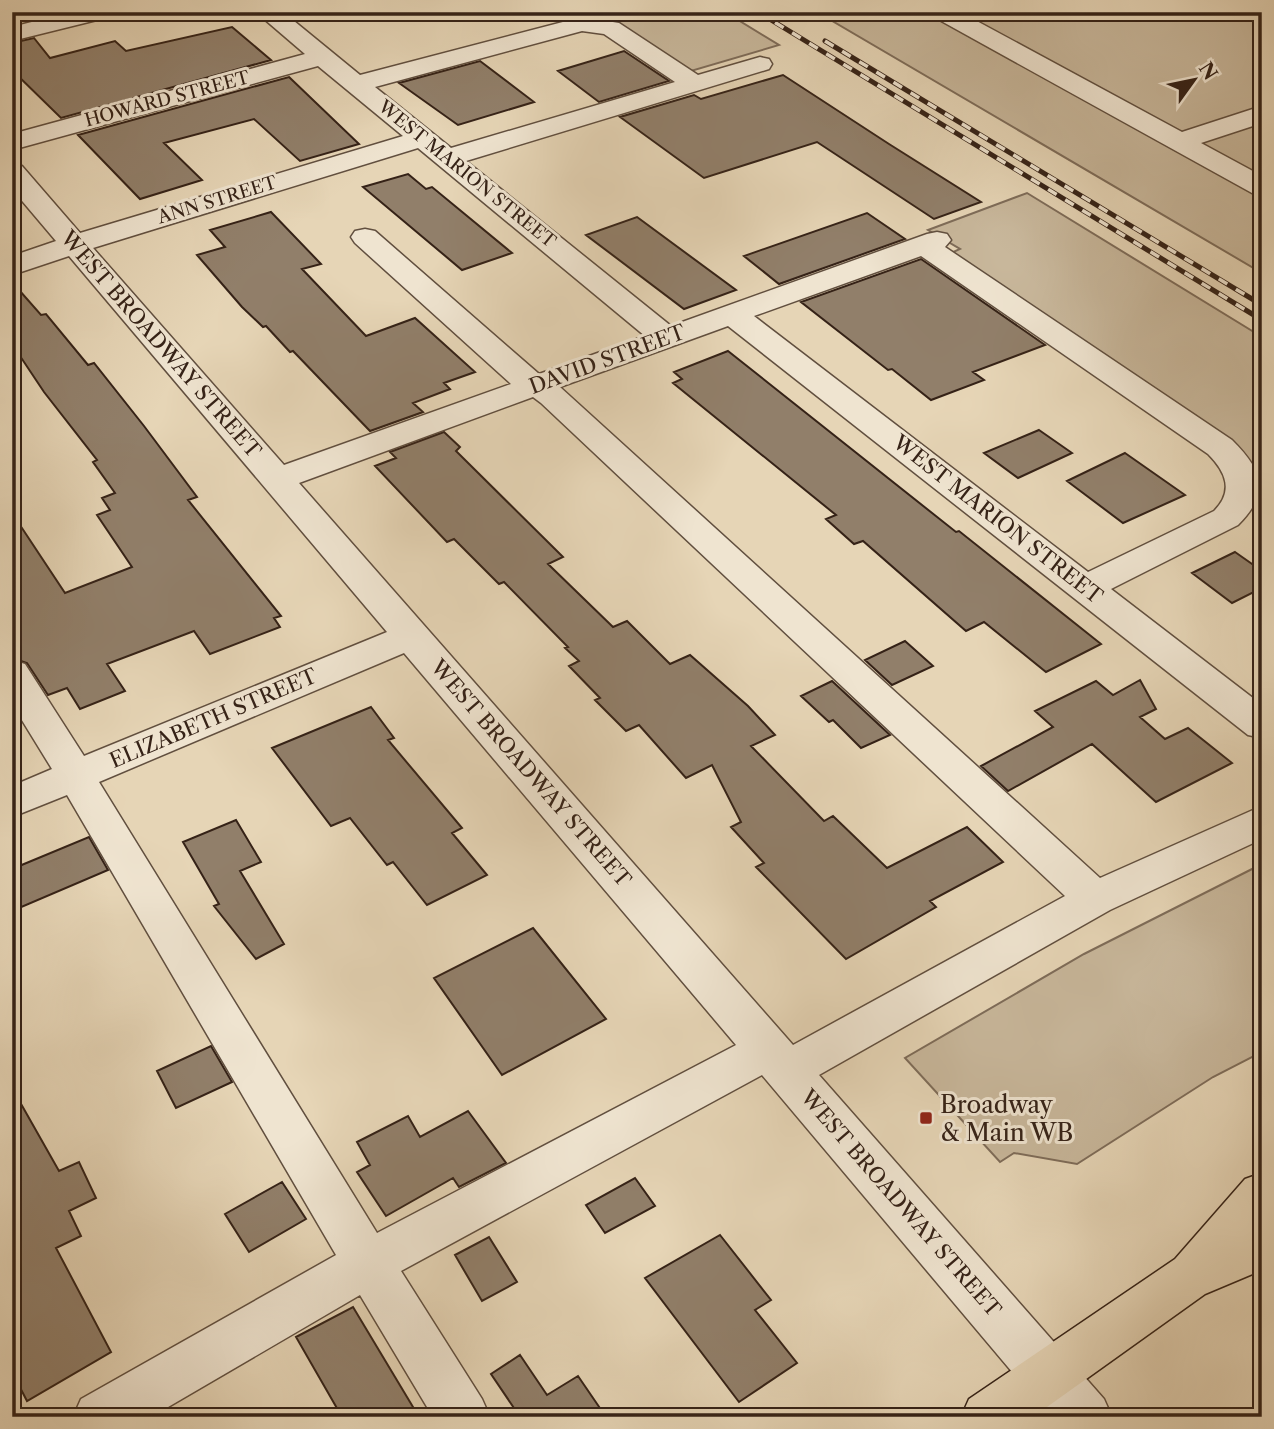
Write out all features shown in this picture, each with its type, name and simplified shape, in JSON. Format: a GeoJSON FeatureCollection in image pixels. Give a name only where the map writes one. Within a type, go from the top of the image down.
{"type":"FeatureCollection","features":[{"type":"Feature","properties":{"kind":"main road"},"geometry":{"type":"LineString","coordinates":[[1187,1278],[1262,1194]]}},
{"type":"Feature","properties":{"kind":"main road"},"geometry":{"type":"LineString","coordinates":[[988,1417],[1187,1278],[1262,1245]]}},
{"type":"Feature","properties":{"kind":"street"},"geometry":{"type":"LineString","coordinates":[[12,34],[101,12]]}},
{"type":"Feature","properties":{"kind":"street"},"geometry":{"type":"LineString","coordinates":[[273,16],[307,12]]}},
{"type":"Feature","properties":{"kind":"street"},"geometry":{"type":"LineString","coordinates":[[942,12],[1262,187]]}},
{"type":"Feature","properties":{"kind":"street","name":"WEST MARION STREET"},"geometry":{"type":"LineString","coordinates":[[273,16],[665,337]]}},
{"type":"Feature","properties":{"kind":"street"},"geometry":{"type":"LineString","coordinates":[[356,84],[582,24],[611,28],[695,84]]}},
{"type":"Feature","properties":{"kind":"street","name":"HOWARD STREET"},"geometry":{"type":"LineString","coordinates":[[12,142],[322,57]]}},
{"type":"Feature","properties":{"kind":"street"},"geometry":{"type":"LineString","coordinates":[[447,158],[760,64]]}},
{"type":"Feature","properties":{"kind":"street"},"geometry":{"type":"LineString","coordinates":[[1179,142],[1262,114]]}},
{"type":"Feature","properties":{"kind":"street","name":"ANN STREET"},"geometry":{"type":"LineString","coordinates":[[12,266],[120,229],[423,138]]}},
{"type":"Feature","properties":{"kind":"street","name":"WEST BROADWAY STREET"},"geometry":{"type":"LineString","coordinates":[[12,172],[1085,1417]]}},
{"type":"Feature","properties":{"kind":"street"},"geometry":{"type":"LineString","coordinates":[[365,237],[518,374],[562,406],[1095,899]]}},
{"type":"Feature","properties":{"kind":"street","name":"DAVID STREET"},"geometry":{"type":"LineString","coordinates":[[278,479],[930,242],[1236,461],[1243,480],[1244,496],[1238,508],[1226,518],[1086,587]]}},
{"type":"Feature","properties":{"kind":"street","name":"WEST MARION STREET"},"geometry":{"type":"LineString","coordinates":[[732,314],[1262,725]]}},
{"type":"Feature","properties":{"kind":"street","name":"ELIZABETH STREET"},"geometry":{"type":"LineString","coordinates":[[12,802],[413,635]]}},
{"type":"Feature","properties":{"kind":"street"},"geometry":{"type":"LineString","coordinates":[[12,673],[76,775],[367,1264],[463,1417]]}},
{"type":"Feature","properties":{"kind":"street"},"geometry":{"type":"LineString","coordinates":[[100,1417],[367,1264],[1095,899],[1262,821]]}},
{"type":"Feature","properties":{"kind":"shaded area"},"geometry":{"type":"Polygon","coordinates":[[[599,12],[725,12],[779,45],[691,71],[599,12]]]}},
{"type":"Feature","properties":{"kind":"shaded area"},"geometry":{"type":"Polygon","coordinates":[[[817,12],[1262,12],[1262,273],[817,12]]]}},
{"type":"Feature","properties":{"kind":"shaded area"},"geometry":{"type":"Polygon","coordinates":[[[1027,193],[1262,337],[1262,480],[1253,465],[1231,446],[949,254],[960,249],[928,230],[1027,193]]]}},
{"type":"Feature","properties":{"kind":"shaded area"},"geometry":{"type":"Polygon","coordinates":[[[1262,864],[1262,1052],[1213,1077],[1077,1164],[1014,1153],[1000,1162],[905,1058],[1084,954],[1262,864]]]}},
{"type":"Feature","properties":{"kind":"building"},"geometry":{"type":"Polygon","coordinates":[[[232,27],[271,60],[61,118],[12,70],[12,43],[34,38],[50,58],[115,41],[126,51],[232,27]]]}},
{"type":"Feature","properties":{"kind":"building"},"geometry":{"type":"Polygon","coordinates":[[[624,51],[669,81],[599,102],[558,71],[624,51]]]}},
{"type":"Feature","properties":{"kind":"building"},"geometry":{"type":"Polygon","coordinates":[[[480,61],[534,102],[458,125],[399,83],[480,61]]]}},
{"type":"Feature","properties":{"kind":"building"},"geometry":{"type":"Polygon","coordinates":[[[783,75],[981,202],[934,219],[817,142],[704,178],[620,117],[694,95],[701,99],[783,75]]]}},
{"type":"Feature","properties":{"kind":"building"},"geometry":{"type":"Polygon","coordinates":[[[289,77],[359,144],[300,161],[254,119],[164,143],[202,180],[140,199],[78,135],[289,77]]]}},
{"type":"Feature","properties":{"kind":"building"},"geometry":{"type":"Polygon","coordinates":[[[408,174],[426,189],[432,187],[512,253],[462,270],[363,187],[408,174]]]}},
{"type":"Feature","properties":{"kind":"building"},"geometry":{"type":"Polygon","coordinates":[[[271,212],[321,264],[302,269],[366,336],[415,318],[475,372],[444,383],[450,389],[413,403],[423,412],[370,431],[293,351],[290,352],[266,326],[263,327],[242,307],[197,255],[225,247],[210,230],[271,212]]]}},
{"type":"Feature","properties":{"kind":"building"},"geometry":{"type":"Polygon","coordinates":[[[867,213],[905,239],[779,284],[744,256],[867,213]]]}},
{"type":"Feature","properties":{"kind":"building"},"geometry":{"type":"Polygon","coordinates":[[[637,217],[736,290],[684,309],[586,235],[637,217]]]}},
{"type":"Feature","properties":{"kind":"building"},"geometry":{"type":"Polygon","coordinates":[[[921,259],[1045,345],[973,372],[984,380],[931,400],[801,302],[921,259]]]}},
{"type":"Feature","properties":{"kind":"building"},"geometry":{"type":"Polygon","coordinates":[[[12,282],[41,315],[46,314],[88,365],[94,363],[144,426],[197,497],[188,500],[281,616],[274,618],[280,627],[210,654],[194,631],[107,664],[125,691],[80,709],[67,688],[48,695],[27,663],[12,658],[12,513],[65,593],[132,567],[97,515],[110,510],[102,498],[115,493],[93,462],[97,460],[44,392],[12,344],[12,282]]]}},
{"type":"Feature","properties":{"kind":"building"},"geometry":{"type":"Polygon","coordinates":[[[728,351],[1101,644],[1046,672],[984,622],[966,631],[863,541],[854,544],[826,519],[836,515],[673,383],[682,379],[674,372],[728,351]]]}},
{"type":"Feature","properties":{"kind":"building"},"geometry":{"type":"Polygon","coordinates":[[[1039,430],[1072,453],[1018,478],[984,453],[1039,430]]]}},
{"type":"Feature","properties":{"kind":"building"},"geometry":{"type":"Polygon","coordinates":[[[444,432],[460,447],[456,451],[563,557],[548,564],[613,627],[627,621],[670,664],[690,655],[748,706],[775,735],[751,746],[824,821],[833,816],[887,868],[967,827],[1003,862],[930,901],[936,907],[846,959],[756,867],[764,863],[731,827],[741,822],[712,765],[686,778],[639,725],[626,731],[595,700],[600,698],[569,666],[579,661],[565,648],[568,647],[504,582],[499,584],[454,539],[447,542],[375,466],[396,458],[390,452],[444,432]]]}},
{"type":"Feature","properties":{"kind":"building"},"geometry":{"type":"Polygon","coordinates":[[[1125,453],[1185,495],[1123,523],[1067,481],[1125,453]]]}},
{"type":"Feature","properties":{"kind":"building"},"geometry":{"type":"Polygon","coordinates":[[[1235,552],[1262,571],[1262,588],[1232,603],[1192,573],[1235,552]]]}},
{"type":"Feature","properties":{"kind":"building"},"geometry":{"type":"Polygon","coordinates":[[[905,641],[933,666],[892,685],[865,660],[905,641]]]}},
{"type":"Feature","properties":{"kind":"building"},"geometry":{"type":"Polygon","coordinates":[[[1140,680],[1156,709],[1140,717],[1165,739],[1188,728],[1232,763],[1156,802],[1092,744],[1008,791],[981,766],[1053,727],[1035,711],[1096,681],[1113,695],[1140,680]]]}},
{"type":"Feature","properties":{"kind":"building"},"geometry":{"type":"Polygon","coordinates":[[[832,681],[890,735],[861,748],[833,720],[829,722],[801,696],[832,681]]]}},
{"type":"Feature","properties":{"kind":"building"},"geometry":{"type":"Polygon","coordinates":[[[371,707],[394,738],[388,740],[462,828],[452,833],[487,875],[427,905],[393,862],[387,865],[350,818],[331,826],[272,748],[371,707]]]}},
{"type":"Feature","properties":{"kind":"building"},"geometry":{"type":"Polygon","coordinates":[[[236,820],[261,862],[240,871],[284,944],[256,959],[214,906],[219,904],[183,842],[236,820]]]}},
{"type":"Feature","properties":{"kind":"building"},"geometry":{"type":"Polygon","coordinates":[[[89,837],[108,870],[12,911],[12,869],[89,837]]]}},
{"type":"Feature","properties":{"kind":"building"},"geometry":{"type":"Polygon","coordinates":[[[533,928],[606,1019],[502,1075],[434,978],[533,928]]]}},
{"type":"Feature","properties":{"kind":"building"},"geometry":{"type":"Polygon","coordinates":[[[211,1046],[232,1082],[176,1108],[157,1071],[211,1046]]]}},
{"type":"Feature","properties":{"kind":"building"},"geometry":{"type":"Polygon","coordinates":[[[12,1088],[59,1171],[79,1162],[96,1198],[69,1211],[81,1236],[56,1248],[111,1352],[27,1401],[12,1372],[12,1088]]]}},
{"type":"Feature","properties":{"kind":"building"},"geometry":{"type":"Polygon","coordinates":[[[468,1111],[506,1163],[459,1187],[453,1178],[386,1216],[357,1172],[370,1165],[357,1142],[408,1116],[420,1137],[468,1111]]]}},
{"type":"Feature","properties":{"kind":"building"},"geometry":{"type":"Polygon","coordinates":[[[635,1178],[655,1206],[605,1233],[586,1205],[635,1178]]]}},
{"type":"Feature","properties":{"kind":"building"},"geometry":{"type":"Polygon","coordinates":[[[282,1182],[306,1219],[249,1252],[225,1214],[282,1182]]]}},
{"type":"Feature","properties":{"kind":"building"},"geometry":{"type":"Polygon","coordinates":[[[720,1235],[771,1300],[755,1310],[797,1363],[739,1402],[645,1278],[720,1235]]]}},
{"type":"Feature","properties":{"kind":"building"},"geometry":{"type":"Polygon","coordinates":[[[489,1237],[517,1282],[482,1301],[455,1255],[489,1237]]]}},
{"type":"Feature","properties":{"kind":"building"},"geometry":{"type":"Polygon","coordinates":[[[353,1307],[419,1417],[342,1417],[296,1337],[353,1307]]]}},
{"type":"Feature","properties":{"kind":"building"},"geometry":{"type":"Polygon","coordinates":[[[520,1355],[547,1395],[578,1376],[606,1417],[514,1417],[518,1414],[491,1374],[520,1355]]]}},
{"type":"Feature","properties":{"kind":"railway"},"geometry":{"type":"LineString","coordinates":[[758,12],[1262,320]]}},
{"type":"Feature","properties":{"kind":"railway"},"geometry":{"type":"LineString","coordinates":[[825,41],[1262,305]]}},
{"type":"Feature","properties":{"kind":"place","name":"Broadway & Main WB"},"geometry":{"type":"Point","coordinates":[926,1118]}}]}
